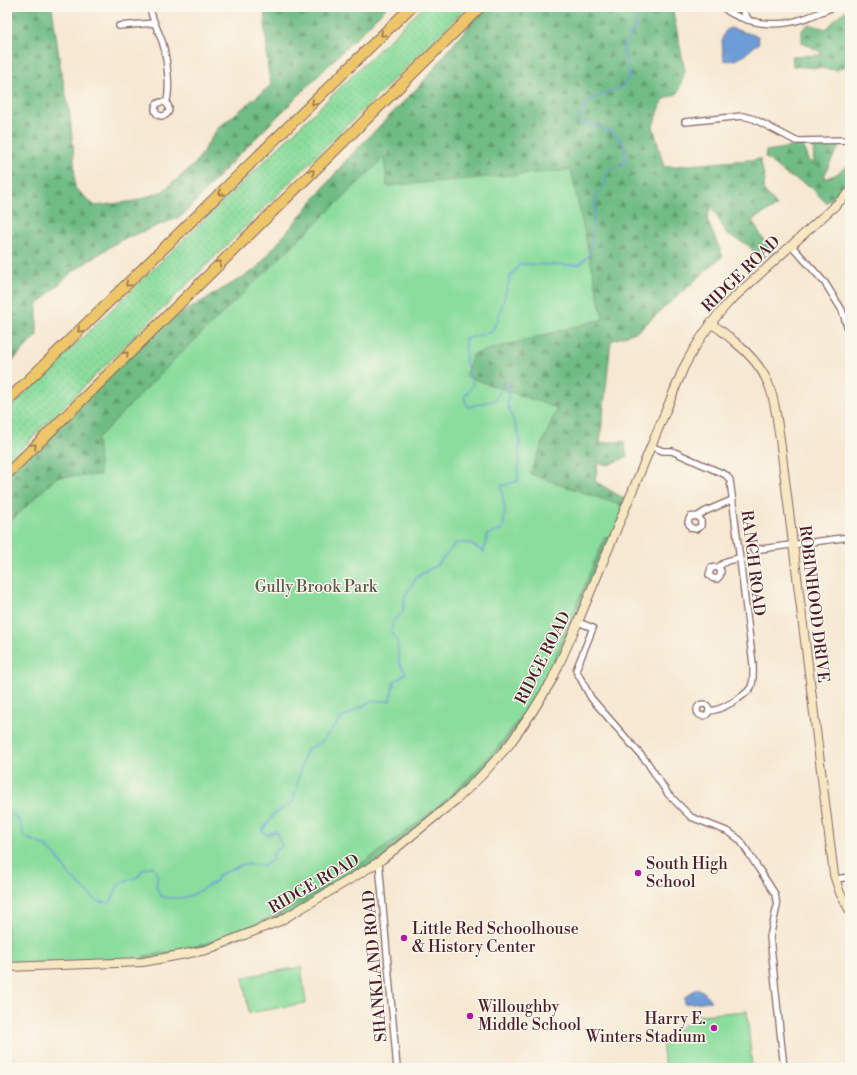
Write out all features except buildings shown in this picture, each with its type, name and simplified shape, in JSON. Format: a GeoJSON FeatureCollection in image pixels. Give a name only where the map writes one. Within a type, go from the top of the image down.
{"type":"FeatureCollection","features":[{"type":"Feature","properties":{"kind":"highway"},"geometry":{"type":"LineString","coordinates":[[7,401],[411,7]]}},
{"type":"Feature","properties":{"kind":"highway"},"geometry":{"type":"LineString","coordinates":[[7,474],[480,7]]}},
{"type":"Feature","properties":{"kind":"main road","name":"RIDGE ROAD"},"geometry":{"type":"LineString","coordinates":[[7,967],[143,962],[206,950],[280,921],[379,862],[457,799],[482,776],[509,745],[544,694],[578,622],[684,367],[710,323],[728,303],[850,192]]}},
{"type":"Feature","properties":{"kind":"main road","name":"ROBINHOOD DRIVE"},"geometry":{"type":"LineString","coordinates":[[710,323],[742,348],[756,362],[765,374],[772,390],[836,879],[840,893],[850,911]]}},
{"type":"Feature","properties":{"kind":"street"},"geometry":{"type":"LineString","coordinates":[[150,7],[154,23],[164,47],[168,94],[166,103]]}},
{"type":"Feature","properties":{"kind":"street"},"geometry":{"type":"LineString","coordinates":[[722,7],[727,11],[761,23],[798,21],[834,7]]}},
{"type":"Feature","properties":{"kind":"street"},"geometry":{"type":"LineString","coordinates":[[740,7],[749,20]]}},
{"type":"Feature","properties":{"kind":"street"},"geometry":{"type":"LineString","coordinates":[[119,26],[154,23]]}},
{"type":"Feature","properties":{"kind":"street"},"geometry":{"type":"LineString","coordinates":[[685,122],[743,116],[754,119],[796,141],[850,140]]}},
{"type":"Feature","properties":{"kind":"street"},"geometry":{"type":"LineString","coordinates":[[792,245],[826,283],[842,310],[850,336]]}},
{"type":"Feature","properties":{"kind":"street","name":"RANCH ROAD"},"geometry":{"type":"LineString","coordinates":[[650,446],[663,451],[672,451],[726,475],[730,480],[753,664],[753,682],[751,688],[744,695],[723,707],[710,711]]}},
{"type":"Feature","properties":{"kind":"street"},"geometry":{"type":"LineString","coordinates":[[698,516],[732,500]]}},
{"type":"Feature","properties":{"kind":"street"},"geometry":{"type":"LineString","coordinates":[[753,550],[850,537]]}},
{"type":"Feature","properties":{"kind":"street"},"geometry":{"type":"LineString","coordinates":[[718,567],[727,561],[739,558]]}},
{"type":"Feature","properties":{"kind":"street"},"geometry":{"type":"LineString","coordinates":[[578,622],[593,628],[576,670],[591,698],[647,762],[668,794],[682,810],[702,823],[729,832],[740,840],[775,894],[777,906],[770,937],[784,1068]]}},
{"type":"Feature","properties":{"kind":"street","name":"SHANKLAND ROAD"},"geometry":{"type":"LineString","coordinates":[[379,862],[397,1068]]}},
{"type":"Feature","properties":{"kind":"street"},"geometry":{"type":"LineString","coordinates":[[836,879],[850,877]]}},
{"type":"Feature","properties":{"kind":"green space"},"geometry":{"type":"Polygon","coordinates":[[[7,7],[52,7],[60,64],[70,116],[74,156],[75,188],[95,206],[135,201],[163,191],[195,164],[217,129],[271,85],[268,70],[264,7],[387,7],[224,170],[182,216],[119,241],[72,272],[37,305],[37,335],[7,367],[7,7]]]}},
{"type":"Feature","properties":{"kind":"green space"},"geometry":{"type":"Polygon","coordinates":[[[423,7],[467,7],[7,463],[7,411],[423,7]]]}},
{"type":"Feature","properties":{"kind":"green space","name":"Gully Brook Park"},"geometry":{"type":"Polygon","coordinates":[[[484,7],[672,7],[685,71],[678,93],[663,100],[653,126],[664,167],[760,159],[765,180],[763,189],[777,206],[752,220],[769,249],[759,258],[748,245],[727,234],[711,206],[707,220],[723,256],[638,331],[611,341],[600,443],[624,441],[627,457],[608,465],[598,463],[595,481],[628,501],[552,680],[481,776],[379,862],[280,921],[206,950],[143,962],[7,726],[7,474],[145,335],[256,269],[349,157],[422,83],[484,7]]]}},
{"type":"Feature","properties":{"kind":"green space"},"geometry":{"type":"Polygon","coordinates":[[[850,10],[850,60],[844,67],[837,70],[793,66],[792,56],[822,55],[819,51],[802,43],[802,30],[809,24],[826,29],[842,13],[850,10]]]}},
{"type":"Feature","properties":{"kind":"green space"},"geometry":{"type":"Polygon","coordinates":[[[822,144],[840,146],[828,166],[824,179],[835,175],[850,164],[850,183],[826,203],[810,186],[787,175],[765,157],[766,151],[802,145],[808,160],[814,165],[813,145],[822,144]]]}},
{"type":"Feature","properties":{"kind":"green space","name":"Gully Brook Park"},"geometry":{"type":"Polygon","coordinates":[[[384,158],[387,186],[571,170],[603,319],[473,354],[465,376],[557,408],[530,474],[625,507],[611,540],[605,537],[541,686],[516,723],[495,750],[471,776],[418,823],[390,844],[310,896],[265,920],[194,947],[143,956],[144,962],[7,967],[7,525],[57,477],[100,475],[97,439],[177,357],[384,158]]]}},
{"type":"Feature","properties":{"kind":"green space"},"geometry":{"type":"Polygon","coordinates":[[[301,967],[306,1003],[249,1013],[243,977],[301,967]]]}},
{"type":"Feature","properties":{"kind":"green space","name":"Harry E. Winters Stadium"},"geometry":{"type":"Polygon","coordinates":[[[747,1011],[752,1068],[665,1068],[662,1041],[699,1015],[747,1011]]]}},
{"type":"Feature","properties":{"kind":"water"},"geometry":{"type":"Polygon","coordinates":[[[730,28],[758,36],[759,43],[743,56],[730,61],[724,60],[722,42],[726,30],[730,28]]]}},
{"type":"Feature","properties":{"kind":"water"},"geometry":{"type":"Polygon","coordinates":[[[697,988],[704,992],[711,1001],[684,1004],[685,997],[697,988]]]}},
{"type":"Feature","properties":{"kind":"waterway"},"geometry":{"type":"LineString","coordinates":[[7,812],[20,821],[24,837],[44,845],[57,857],[70,876],[98,902],[109,903],[120,884],[138,877],[143,869],[153,866],[158,876],[156,886],[160,896],[176,898],[195,894],[214,883],[219,875],[244,864],[262,866],[273,860],[273,853],[282,846],[276,831],[267,835],[262,831],[274,814],[293,802],[300,770],[307,749],[321,742],[343,717],[372,701],[390,701],[394,682],[406,673],[399,663],[397,640],[391,632],[393,621],[403,612],[405,595],[417,577],[438,564],[456,543],[469,543],[484,552],[487,535],[503,529],[505,510],[501,486],[518,481],[520,438],[507,404],[510,386],[504,383],[495,400],[468,407],[464,397],[473,385],[466,363],[465,339],[491,332],[498,320],[510,277],[520,264],[579,265],[590,254],[596,196],[606,183],[605,172],[625,163],[625,147],[615,133],[581,122],[578,116],[589,100],[623,86],[630,76],[622,48],[635,29],[640,7]]}},
{"type":"Feature","properties":{"kind":"place","name":"South High School"},"geometry":{"type":"Point","coordinates":[638,873]}},
{"type":"Feature","properties":{"kind":"place","name":"Little Red Schoolhouse & History Center"},"geometry":{"type":"Point","coordinates":[404,938]}},
{"type":"Feature","properties":{"kind":"place","name":"Willoughby Middle School"},"geometry":{"type":"Point","coordinates":[470,1016]}},
{"type":"Feature","properties":{"kind":"place","name":"Harry E. Winters Stadium"},"geometry":{"type":"Point","coordinates":[714,1028]}}]}
